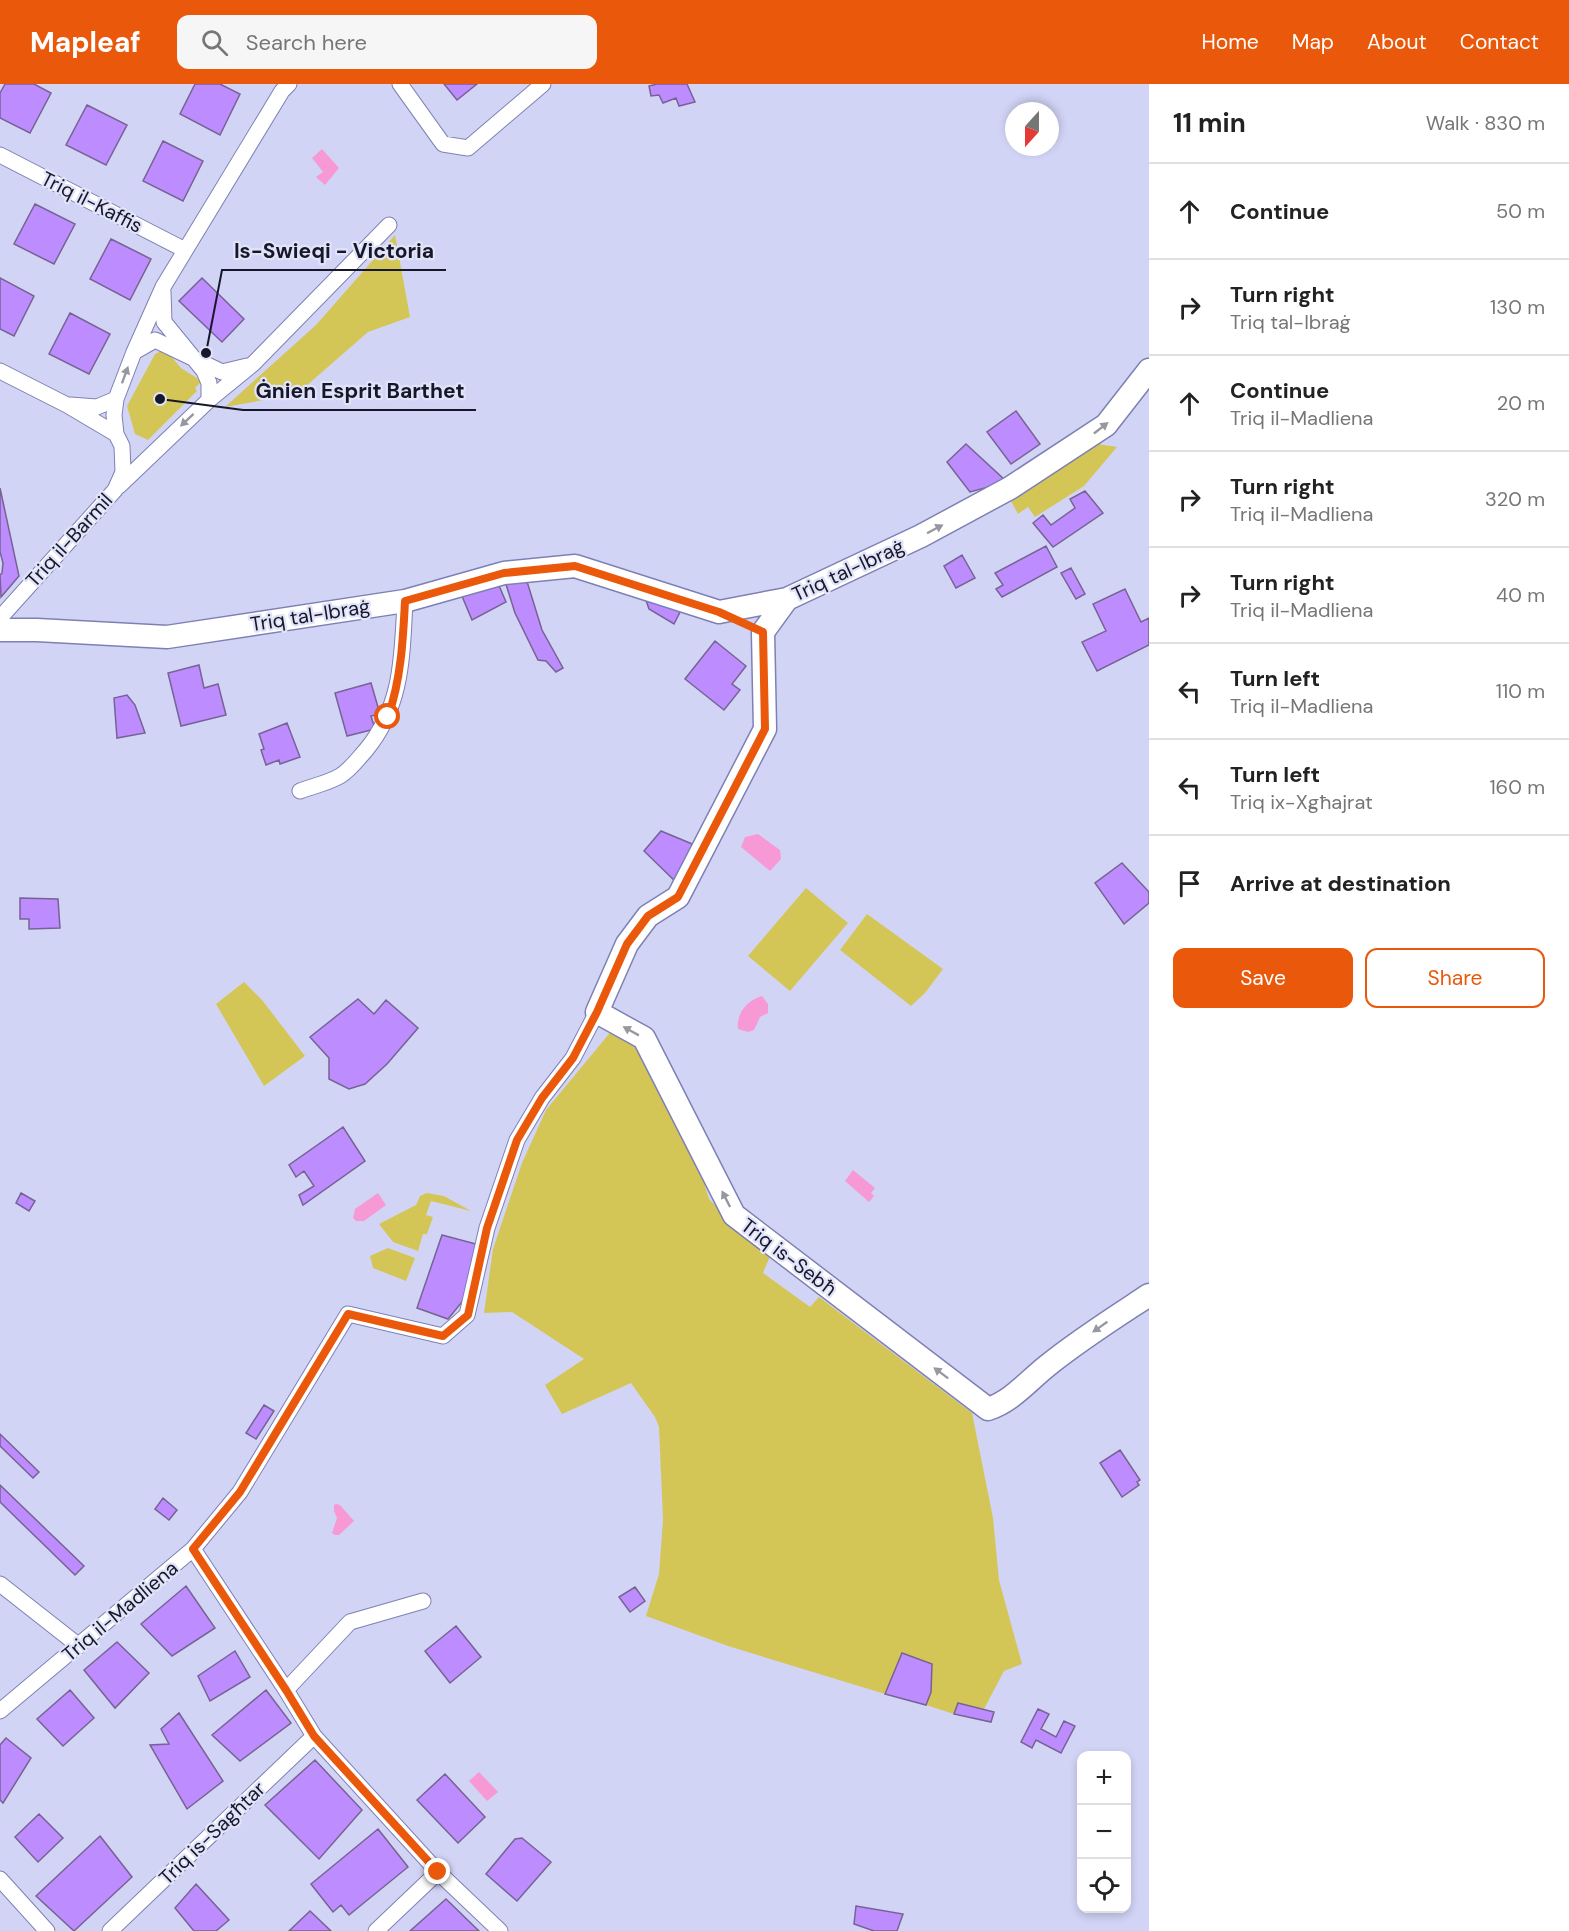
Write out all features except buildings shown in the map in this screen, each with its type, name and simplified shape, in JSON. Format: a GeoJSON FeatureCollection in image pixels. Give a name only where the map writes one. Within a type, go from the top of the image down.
{"type":"FeatureCollection","features":[{"type":"Feature","properties":{"kind":"main road","name":"Triq tal-Ibraġ"},"geometry":{"type":"LineString","coordinates":[[0,630],[167,637],[405,601],[504,573],[575,566],[719,612],[787,599],[921,536],[1010,489],[1106,425],[1149,370]]}},
{"type":"Feature","properties":{"kind":"main road"},"geometry":{"type":"LineString","coordinates":[[719,612],[763,632],[787,599]]}},
{"type":"Feature","properties":{"kind":"main road","name":"Triq il-Madliena"},"geometry":{"type":"LineString","coordinates":[[597,1012],[627,944],[648,916],[678,897],[765,729],[763,632]]}},
{"type":"Feature","properties":{"kind":"main road","name":"Triq is-Sebħ"},"geometry":{"type":"LineString","coordinates":[[597,1012],[644,1038],[734,1215],[988,1408],[1003,1404],[1047,1366],[1101,1326],[1149,1295]]}},
{"type":"Feature","properties":{"kind":"street"},"geometry":{"type":"LineString","coordinates":[[400,84],[443,144],[468,148],[543,84]]}},
{"type":"Feature","properties":{"kind":"street","name":"Triq il-Barmil"},"geometry":{"type":"LineString","coordinates":[[0,618],[115,490],[123,472],[114,415],[116,399],[134,352],[163,287],[280,86]]}},
{"type":"Feature","properties":{"kind":"street","name":"Triq il-Kaffis"},"geometry":{"type":"LineString","coordinates":[[0,155],[185,249]]}},
{"type":"Feature","properties":{"kind":"street"},"geometry":{"type":"LineString","coordinates":[[115,490],[209,400],[253,364],[389,225]]}},
{"type":"Feature","properties":{"kind":"street"},"geometry":{"type":"LineString","coordinates":[[163,287],[164,322],[204,371],[209,382],[209,400]]}},
{"type":"Feature","properties":{"kind":"street"},"geometry":{"type":"LineString","coordinates":[[134,352],[155,340],[222,372],[253,364]]}},
{"type":"Feature","properties":{"kind":"street"},"geometry":{"type":"LineString","coordinates":[[0,371],[67,405],[119,440],[133,453],[155,450]]}},
{"type":"Feature","properties":{"kind":"street"},"geometry":{"type":"LineString","coordinates":[[67,405],[97,407],[116,399]]}},
{"type":"Feature","properties":{"kind":"street"},"geometry":{"type":"LineString","coordinates":[[300,791],[339,777],[349,769],[370,745],[388,717],[396,694],[402,660],[405,601]]}},
{"type":"Feature","properties":{"kind":"street","name":"Triq il-Madliena"},"geometry":{"type":"LineString","coordinates":[[0,1711],[193,1549],[240,1492],[348,1314],[443,1336],[468,1315],[487,1228],[517,1140],[542,1098],[573,1058],[597,1012]]}},
{"type":"Feature","properties":{"kind":"street"},"geometry":{"type":"LineString","coordinates":[[193,1549],[314,1736],[438,1872],[501,1931]]}},
{"type":"Feature","properties":{"kind":"street"},"geometry":{"type":"LineString","coordinates":[[0,1584],[79,1646]]}},
{"type":"Feature","properties":{"kind":"street"},"geometry":{"type":"LineString","coordinates":[[286,1690],[350,1622],[423,1601]]}},
{"type":"Feature","properties":{"kind":"street","name":"Triq is-Sagħtar"},"geometry":{"type":"LineString","coordinates":[[110,1931],[314,1736]]}},
{"type":"Feature","properties":{"kind":"street"},"geometry":{"type":"LineString","coordinates":[[376,1931],[438,1872]]}},
{"type":"Feature","properties":{"kind":"street"},"geometry":{"type":"LineString","coordinates":[[0,1879],[47,1931]]}},
{"type":"Feature","properties":{"kind":"shaded area"},"geometry":{"type":"Polygon","coordinates":[[[322,149],[339,168],[325,185],[316,177],[323,172],[312,158],[322,149]]]}},
{"type":"Feature","properties":{"kind":"shaded area"},"geometry":{"type":"Polygon","coordinates":[[[395,235],[410,317],[368,332],[297,394],[225,407],[316,325],[395,235]]]}},
{"type":"Feature","properties":{"kind":"shaded area"},"geometry":{"type":"Polygon","coordinates":[[[163,350],[181,368],[200,380],[200,383],[195,388],[197,391],[148,440],[135,434],[127,406],[155,354],[163,350]]]}},
{"type":"Feature","properties":{"kind":"shaded area"},"geometry":{"type":"Polygon","coordinates":[[[1091,443],[1117,447],[1084,486],[1035,517],[1028,507],[1018,514],[1011,501],[1091,443]]]}},
{"type":"Feature","properties":{"kind":"shaded area"},"geometry":{"type":"Polygon","coordinates":[[[758,834],[780,850],[781,859],[770,871],[741,847],[745,837],[758,834]]]}},
{"type":"Feature","properties":{"kind":"shaded area"},"geometry":{"type":"Polygon","coordinates":[[[806,888],[848,923],[790,991],[748,956],[806,888]]]}},
{"type":"Feature","properties":{"kind":"shaded area"},"geometry":{"type":"Polygon","coordinates":[[[867,914],[943,969],[925,993],[911,1006],[840,950],[867,914]]]}},
{"type":"Feature","properties":{"kind":"shaded area"},"geometry":{"type":"Polygon","coordinates":[[[244,982],[262,1000],[305,1056],[264,1086],[216,1004],[244,982]]]}},
{"type":"Feature","properties":{"kind":"shaded area"},"geometry":{"type":"Polygon","coordinates":[[[762,996],[768,1004],[768,1013],[760,1017],[754,1030],[748,1032],[738,1029],[739,1018],[744,1008],[762,996]]]}},
{"type":"Feature","properties":{"kind":"shaded area"},"geometry":{"type":"Polygon","coordinates":[[[613,1029],[630,1037],[691,1141],[709,1199],[732,1223],[771,1254],[763,1273],[810,1307],[819,1297],[972,1413],[993,1518],[999,1580],[1022,1664],[1004,1671],[984,1709],[958,1703],[954,1714],[926,1705],[930,1695],[931,1664],[902,1653],[885,1694],[728,1646],[646,1616],[659,1574],[663,1520],[659,1427],[655,1417],[631,1383],[562,1414],[545,1385],[584,1359],[512,1312],[484,1313],[493,1249],[522,1163],[546,1110],[613,1029]]]}},
{"type":"Feature","properties":{"kind":"shaded area"},"geometry":{"type":"Polygon","coordinates":[[[853,1170],[875,1188],[871,1193],[874,1196],[869,1202],[845,1181],[853,1170]]]}},
{"type":"Feature","properties":{"kind":"shaded area"},"geometry":{"type":"Polygon","coordinates":[[[378,1193],[386,1205],[364,1221],[356,1221],[353,1218],[355,1209],[378,1193]]]}},
{"type":"Feature","properties":{"kind":"shaded area"},"geometry":{"type":"Polygon","coordinates":[[[427,1193],[444,1196],[471,1211],[431,1201],[426,1215],[433,1217],[427,1234],[423,1234],[418,1251],[393,1242],[379,1224],[416,1205],[420,1196],[427,1193]]]}},
{"type":"Feature","properties":{"kind":"shaded area"},"geometry":{"type":"Polygon","coordinates":[[[388,1248],[415,1258],[406,1281],[373,1268],[370,1256],[388,1248]]]}},
{"type":"Feature","properties":{"kind":"shaded area"},"geometry":{"type":"Polygon","coordinates":[[[336,1504],[340,1505],[354,1521],[339,1535],[332,1533],[337,1518],[334,1511],[336,1504]]]}},
{"type":"Feature","properties":{"kind":"shaded area"},"geometry":{"type":"Polygon","coordinates":[[[479,1772],[498,1792],[487,1801],[469,1781],[479,1772]]]}},
{"type":"Feature","properties":{"kind":"place","name":"Is-Swieqi - Victoria"},"geometry":{"type":"Point","coordinates":[206,353]}},
{"type":"Feature","properties":{"kind":"place","name":"Ġnien Esprit Barthet"},"geometry":{"type":"Point","coordinates":[160,399]}},
{"type":"Feature","properties":{"kind":"route"},"geometry":{"type":"LineString","coordinates":[[388,717],[396,694],[402,660],[405,601],[504,573],[575,566],[719,612],[763,632],[765,729],[678,897],[648,916],[627,944],[597,1012],[573,1058],[542,1098],[517,1140],[487,1228],[468,1315],[443,1336],[348,1314],[240,1492],[193,1549],[314,1736],[438,1872]]}}]}
